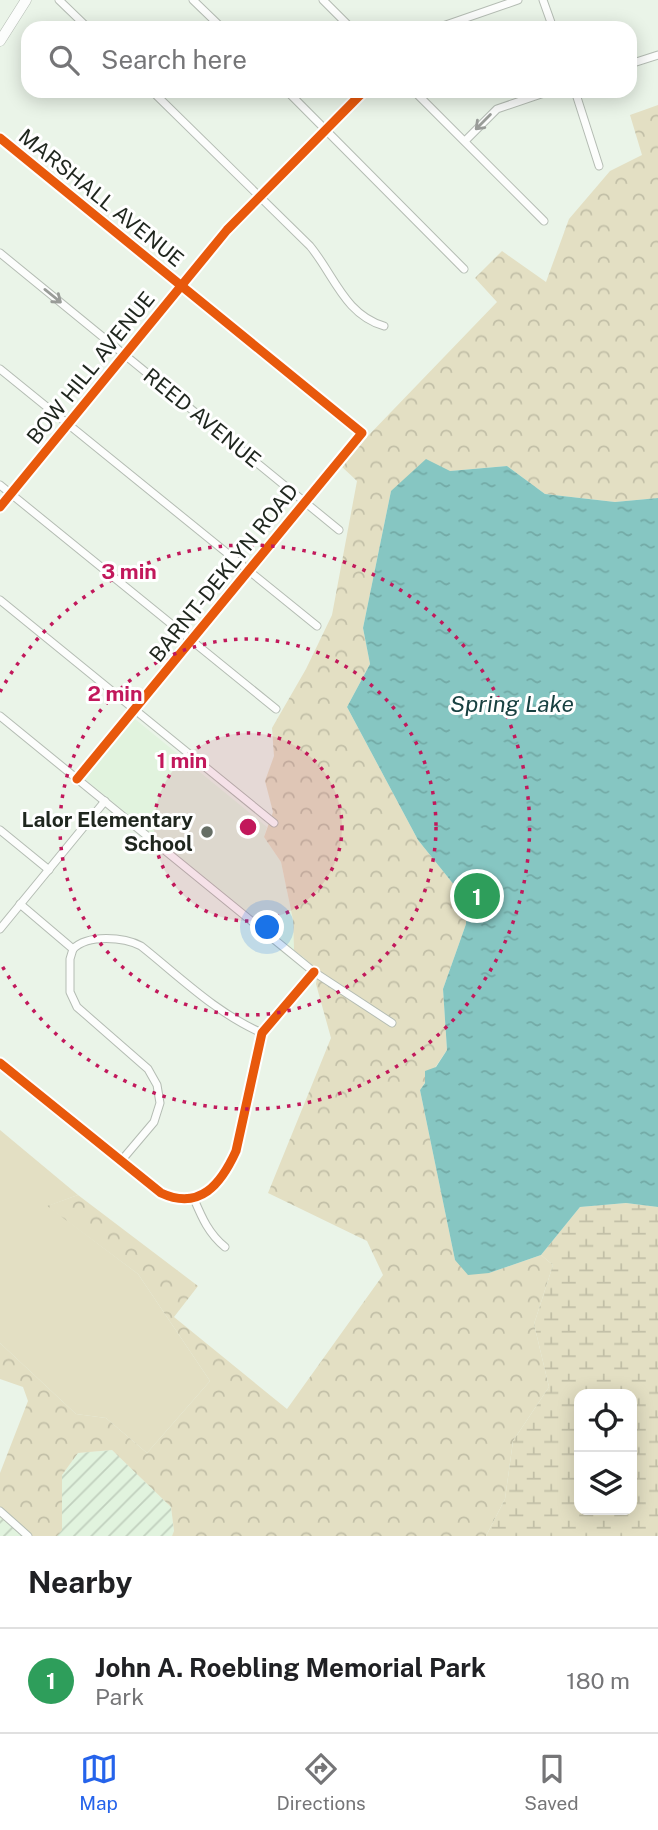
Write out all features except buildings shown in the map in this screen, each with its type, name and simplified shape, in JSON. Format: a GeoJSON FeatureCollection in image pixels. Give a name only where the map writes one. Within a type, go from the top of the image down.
{"type":"FeatureCollection","features":[{"type":"Feature","properties":{"kind":"main road"},"geometry":{"type":"LineString","coordinates":[[0,41],[26,0]]}},
{"type":"Feature","properties":{"kind":"street"},"geometry":{"type":"LineString","coordinates":[[60,0],[81,21]]}},
{"type":"Feature","properties":{"kind":"street"},"geometry":{"type":"LineString","coordinates":[[193,0],[215,21]]}},
{"type":"Feature","properties":{"kind":"street"},"geometry":{"type":"LineString","coordinates":[[323,0],[344,21]]}},
{"type":"Feature","properties":{"kind":"street"},"geometry":{"type":"LineString","coordinates":[[457,21],[518,0]]}},
{"type":"Feature","properties":{"kind":"street"},"geometry":{"type":"LineString","coordinates":[[543,0],[550,21]]}},
{"type":"Feature","properties":{"kind":"street"},"geometry":{"type":"LineString","coordinates":[[637,62],[658,55]]}},
{"type":"Feature","properties":{"kind":"street"},"geometry":{"type":"LineString","coordinates":[[159,98],[316,253],[346,302],[370,322],[384,326]]}},
{"type":"Feature","properties":{"kind":"street"},"geometry":{"type":"LineString","coordinates":[[294,98],[464,269]]}},
{"type":"Feature","properties":{"kind":"street","name":"BOW HILL AVENUE"},"geometry":{"type":"LineString","coordinates":[[0,507],[227,230],[357,98]]}},
{"type":"Feature","properties":{"kind":"street"},"geometry":{"type":"LineString","coordinates":[[421,98],[544,221]]}},
{"type":"Feature","properties":{"kind":"street"},"geometry":{"type":"LineString","coordinates":[[465,141],[497,109],[530,98]]}},
{"type":"Feature","properties":{"kind":"street"},"geometry":{"type":"LineString","coordinates":[[577,98],[599,166]]}},
{"type":"Feature","properties":{"kind":"street","name":"MARSHALL AVENUE"},"geometry":{"type":"LineString","coordinates":[[0,138],[362,433],[344,455]]}},
{"type":"Feature","properties":{"kind":"street","name":"REED AVENUE"},"geometry":{"type":"LineString","coordinates":[[0,253],[339,530]]}},
{"type":"Feature","properties":{"kind":"street"},"geometry":{"type":"LineString","coordinates":[[0,369],[317,626]]}},
{"type":"Feature","properties":{"kind":"street","name":"BARNT-DEKLYN ROAD"},"geometry":{"type":"LineString","coordinates":[[77,779],[344,455]]}},
{"type":"Feature","properties":{"kind":"street"},"geometry":{"type":"LineString","coordinates":[[0,485],[276,709]]}},
{"type":"Feature","properties":{"kind":"street"},"geometry":{"type":"LineString","coordinates":[[0,600],[274,823]]}},
{"type":"Feature","properties":{"kind":"street"},"geometry":{"type":"LineString","coordinates":[[0,716],[314,972],[392,1023]]}},
{"type":"Feature","properties":{"kind":"street"},"geometry":{"type":"LineString","coordinates":[[0,929],[105,802]]}},
{"type":"Feature","properties":{"kind":"street"},"geometry":{"type":"LineString","coordinates":[[0,831],[49,870]]}},
{"type":"Feature","properties":{"kind":"street"},"geometry":{"type":"LineString","coordinates":[[20,904],[73,948]]}},
{"type":"Feature","properties":{"kind":"street"},"geometry":{"type":"LineString","coordinates":[[121,1161],[153,1122],[160,1103],[158,1085],[148,1069],[77,1007],[70,992],[69,959],[73,948],[81,943],[114,938],[132,941],[225,1014],[262,1034]]}},
{"type":"Feature","properties":{"kind":"street"},"geometry":{"type":"LineString","coordinates":[[0,1063],[161,1193],[179,1199],[194,1199],[204,1194],[217,1181],[236,1151],[262,1034],[314,972]]}},
{"type":"Feature","properties":{"kind":"street"},"geometry":{"type":"LineString","coordinates":[[194,1199],[210,1232],[225,1247]]}},
{"type":"Feature","properties":{"kind":"street"},"geometry":{"type":"LineString","coordinates":[[0,1511],[28,1536]]}},
{"type":"Feature","properties":{"kind":"shaded area","name":"Lalor Elementary School"},"geometry":{"type":"Polygon","coordinates":[[[132,719],[267,827],[264,837],[281,862],[293,920],[294,950],[86,780],[85,774],[132,719]]]}},
{"type":"Feature","properties":{"kind":"shaded area"},"geometry":{"type":"Polygon","coordinates":[[[112,1450],[171,1507],[174,1532],[172,1536],[57,1536],[62,1529],[62,1475],[78,1453],[112,1450]]]}},
{"type":"Feature","properties":{"kind":"shaded area"},"geometry":{"type":"Polygon","coordinates":[[[0,1517],[23,1536],[0,1536],[0,1517]]]}},
{"type":"Feature","properties":{"kind":"green space"},"geometry":{"type":"Polygon","coordinates":[[[658,105],[658,498],[615,502],[545,494],[507,466],[450,471],[391,491],[363,628],[370,664],[347,707],[418,840],[472,907],[443,989],[447,1050],[420,1090],[455,1260],[489,1273],[541,1255],[553,1265],[534,1324],[549,1387],[513,1441],[505,1499],[486,1536],[172,1536],[174,1531],[171,1507],[112,1450],[78,1453],[62,1475],[62,1530],[57,1536],[23,1536],[0,1517],[0,1473],[28,1401],[23,1387],[0,1379],[0,1343],[76,1414],[106,1418],[147,1453],[210,1381],[138,1274],[47,1206],[78,1195],[198,1286],[174,1317],[287,1409],[383,1275],[367,1241],[268,1193],[331,1038],[314,968],[294,950],[293,920],[281,862],[264,837],[273,812],[265,781],[274,756],[272,728],[306,669],[332,615],[357,481],[340,465],[497,302],[475,278],[502,251],[546,282],[569,219],[610,171],[642,155],[630,115],[658,105]]]}},
{"type":"Feature","properties":{"kind":"green space"},"geometry":{"type":"Polygon","coordinates":[[[0,1130],[78,1195],[48,1206],[138,1274],[210,1381],[147,1453],[106,1418],[76,1414],[0,1343],[0,1130]]]}},
{"type":"Feature","properties":{"kind":"green space"},"geometry":{"type":"Polygon","coordinates":[[[626,1203],[658,1207],[658,1536],[486,1536],[505,1499],[513,1441],[549,1387],[534,1324],[553,1265],[541,1255],[580,1207],[626,1203]]]}},
{"type":"Feature","properties":{"kind":"water","name":"Spring Lake"},"geometry":{"type":"Polygon","coordinates":[[[426,459],[450,471],[507,466],[545,494],[615,502],[658,498],[658,1207],[626,1203],[580,1207],[541,1255],[489,1273],[468,1275],[455,1260],[420,1090],[425,1083],[425,1071],[436,1067],[447,1050],[443,989],[466,924],[467,901],[418,840],[347,707],[370,664],[363,628],[391,491],[426,459]]]}},
{"type":"Feature","properties":{"kind":"cycle path"},"geometry":{"type":"LineString","coordinates":[[0,507],[227,230],[357,98]]}},
{"type":"Feature","properties":{"kind":"cycle path"},"geometry":{"type":"LineString","coordinates":[[0,138],[362,433],[77,779]]}},
{"type":"Feature","properties":{"kind":"cycle path"},"geometry":{"type":"LineString","coordinates":[[0,1063],[161,1193],[187,1199],[198,1196],[216,1184],[236,1151],[262,1033],[314,972]]}},
{"type":"Feature","properties":{"kind":"place","name":"Lalor Elementary School"},"geometry":{"type":"Point","coordinates":[207,832]}},
{"type":"Feature","properties":{"kind":"place","name":"John A. Roebling Memorial Park"},"geometry":{"type":"Point","coordinates":[477,896]}}]}
